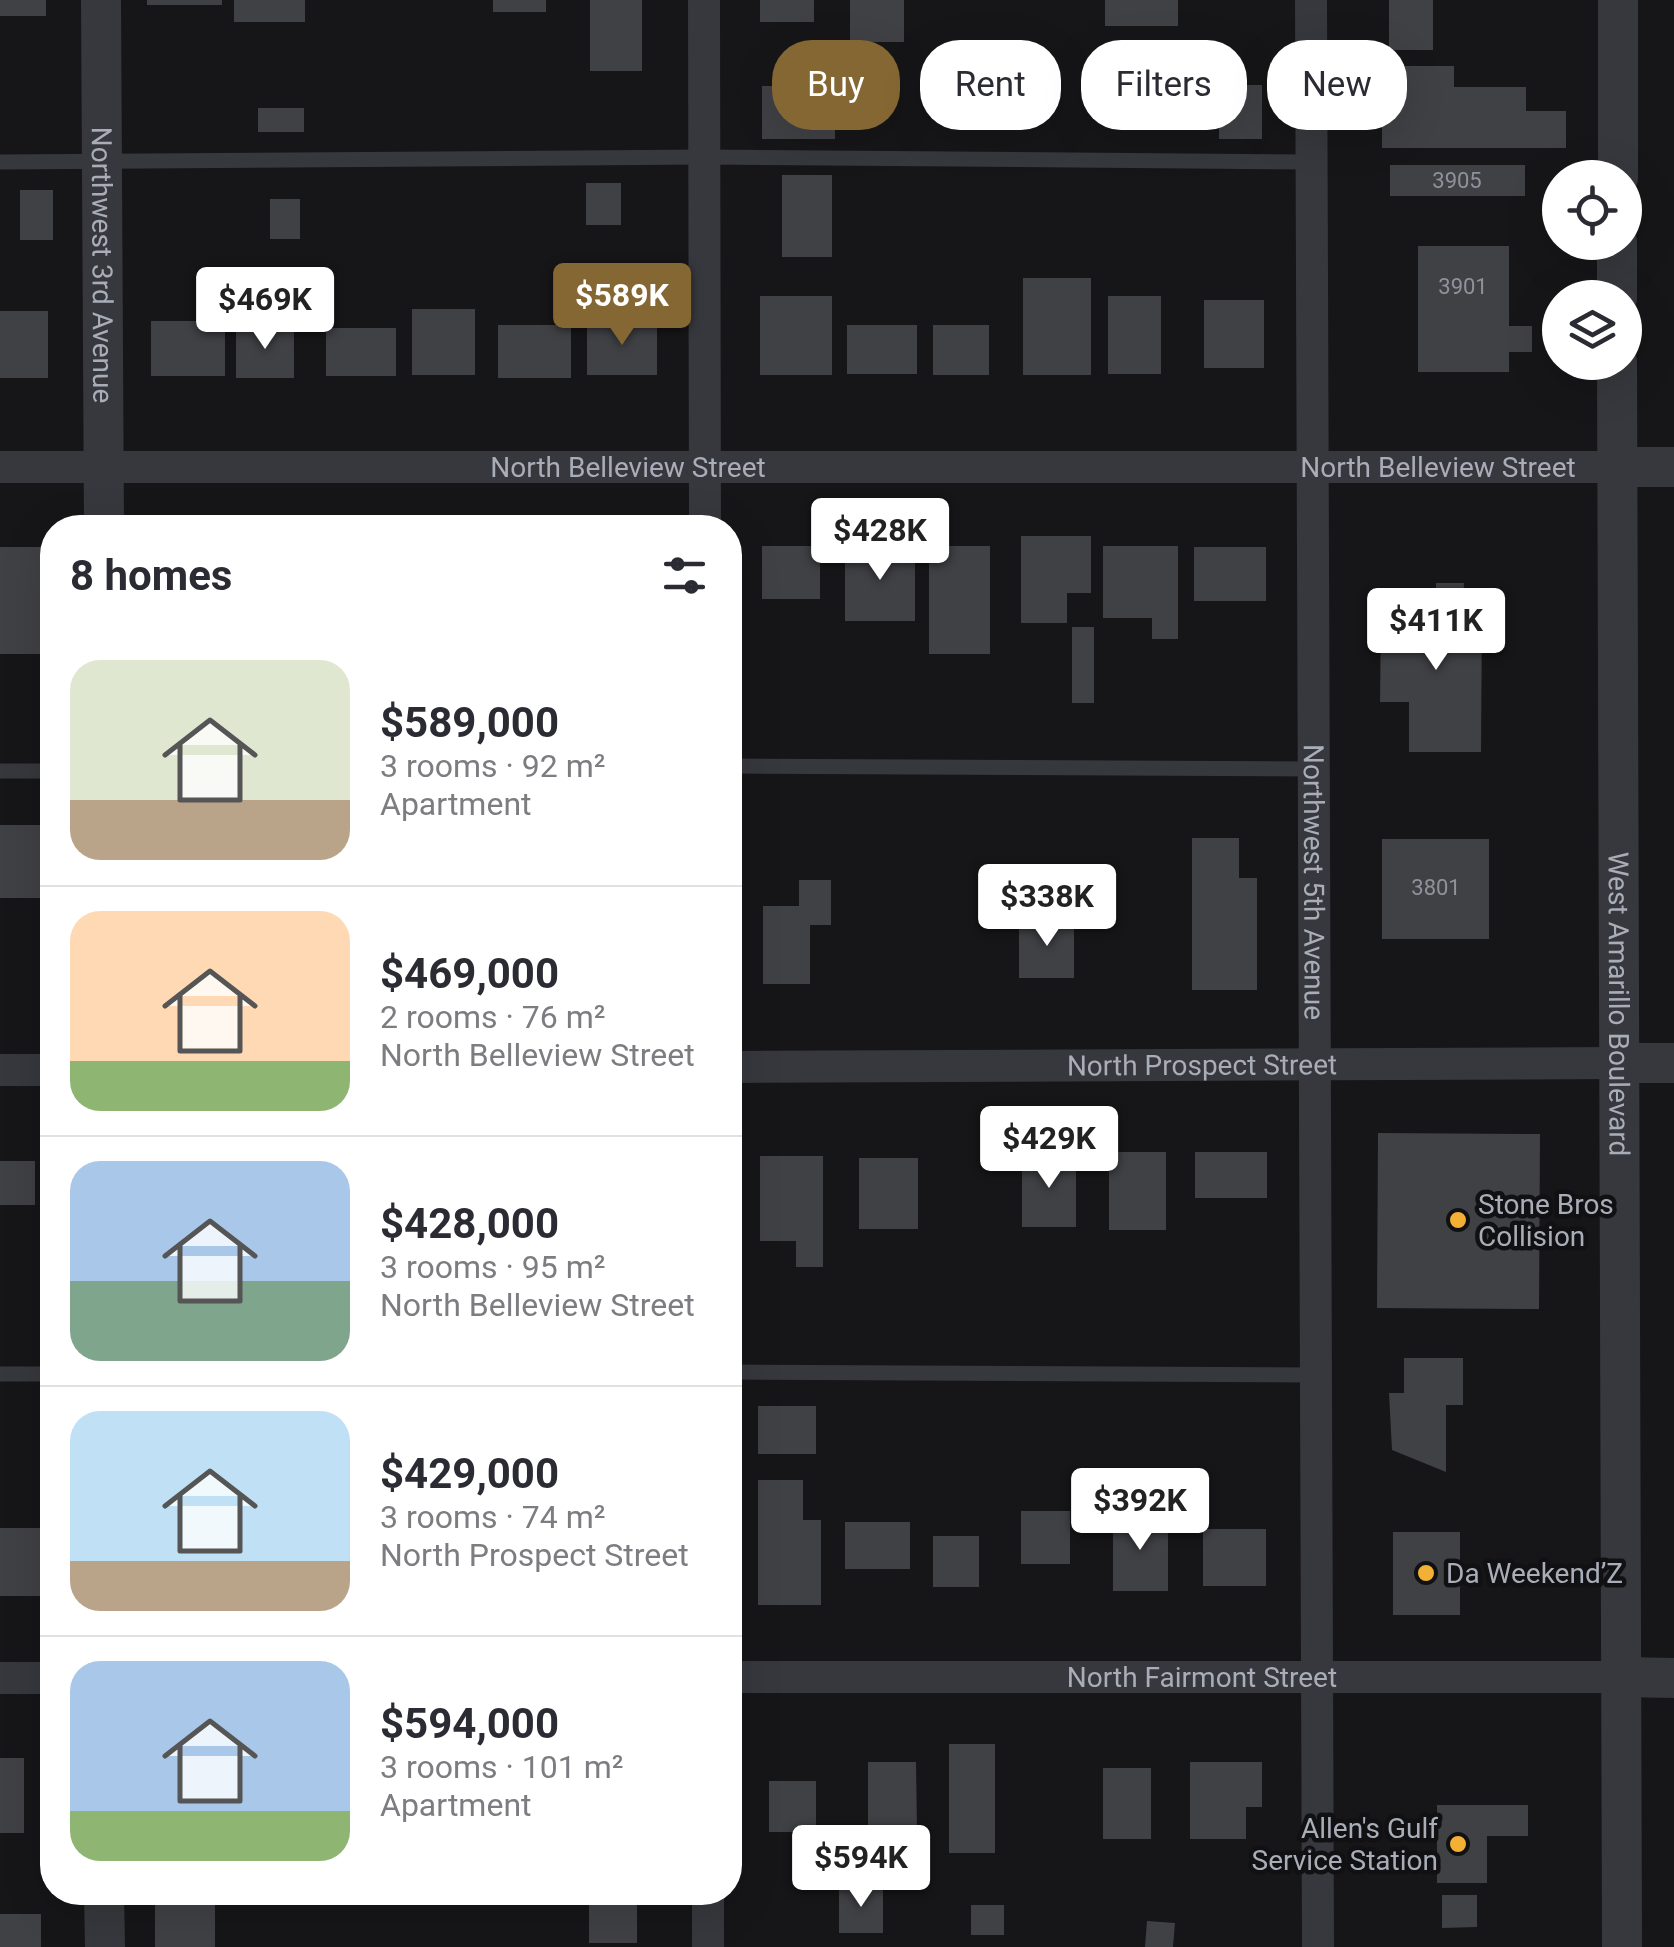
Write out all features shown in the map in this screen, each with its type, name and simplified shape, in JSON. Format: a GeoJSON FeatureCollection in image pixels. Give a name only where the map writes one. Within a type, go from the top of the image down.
{"type":"FeatureCollection","features":[{"type":"Feature","properties":{"kind":"street","name":"Northwest 3rd Avenue"},"geometry":{"type":"LineString","coordinates":[[101,0],[104,515]]}},
{"type":"Feature","properties":{"kind":"street"},"geometry":{"type":"LineString","coordinates":[[704,0],[705,515]]}},
{"type":"Feature","properties":{"kind":"street","name":"Northwest 5th Avenue"},"geometry":{"type":"LineString","coordinates":[[1311,0],[1318,1947]]}},
{"type":"Feature","properties":{"kind":"street"},"geometry":{"type":"LineString","coordinates":[[1618,0],[1618,160]]}},
{"type":"Feature","properties":{"kind":"street","name":"West Amarillo Boulevard"},"geometry":{"type":"LineString","coordinates":[[1618,380],[1622,1947]]}},
{"type":"Feature","properties":{"kind":"street","name":"North Belleview Street"},"geometry":{"type":"LineString","coordinates":[[0,467],[1674,466]]}},
{"type":"Feature","properties":{"kind":"street","name":"North Prospect Street"},"geometry":{"type":"LineString","coordinates":[[742,1067],[1674,1063]]}},
{"type":"Feature","properties":{"kind":"street"},"geometry":{"type":"LineString","coordinates":[[0,1070],[40,1070]]}},
{"type":"Feature","properties":{"kind":"street"},"geometry":{"type":"LineString","coordinates":[[0,1678],[40,1678]]}},
{"type":"Feature","properties":{"kind":"street","name":"North Fairmont Street"},"geometry":{"type":"LineString","coordinates":[[742,1678],[1674,1678]]}},
{"type":"Feature","properties":{"kind":"street"},"geometry":{"type":"LineString","coordinates":[[104,1905],[104,1947]]}},
{"type":"Feature","properties":{"kind":"street"},"geometry":{"type":"LineString","coordinates":[[708,1905],[708,1947]]}},
{"type":"Feature","properties":{"kind":"lane"},"geometry":{"type":"LineString","coordinates":[[0,162],[704,157],[1312,162]]}},
{"type":"Feature","properties":{"kind":"lane"},"geometry":{"type":"LineString","coordinates":[[742,766],[1316,769]]}},
{"type":"Feature","properties":{"kind":"lane"},"geometry":{"type":"LineString","coordinates":[[0,771],[40,771]]}},
{"type":"Feature","properties":{"kind":"lane"},"geometry":{"type":"LineString","coordinates":[[742,1372],[1317,1375]]}},
{"type":"Feature","properties":{"kind":"lane"},"geometry":{"type":"LineString","coordinates":[[0,1374],[40,1374]]}},
{"type":"Feature","properties":{"kind":"building"},"geometry":{"type":"Polygon","coordinates":[[[0,0],[46,0],[46,16],[0,16],[0,0]]]}},
{"type":"Feature","properties":{"kind":"building"},"geometry":{"type":"Polygon","coordinates":[[[147,0],[222,0],[222,5],[147,5],[147,0]]]}},
{"type":"Feature","properties":{"kind":"building"},"geometry":{"type":"Polygon","coordinates":[[[234,0],[305,0],[305,22],[234,22],[234,0]]]}},
{"type":"Feature","properties":{"kind":"building"},"geometry":{"type":"Polygon","coordinates":[[[493,0],[546,0],[546,12],[493,12],[493,0]]]}},
{"type":"Feature","properties":{"kind":"building"},"geometry":{"type":"Polygon","coordinates":[[[590,0],[642,0],[642,71],[590,71],[590,0]]]}},
{"type":"Feature","properties":{"kind":"building"},"geometry":{"type":"Polygon","coordinates":[[[760,0],[814,0],[814,22],[760,22],[760,0]]]}},
{"type":"Feature","properties":{"kind":"building"},"geometry":{"type":"Polygon","coordinates":[[[850,0],[904,0],[904,42],[850,40],[850,0]]]}},
{"type":"Feature","properties":{"kind":"building"},"geometry":{"type":"Polygon","coordinates":[[[1105,0],[1178,0],[1178,26],[1105,26],[1105,0]]]}},
{"type":"Feature","properties":{"kind":"building"},"geometry":{"type":"Polygon","coordinates":[[[1389,0],[1433,0],[1433,50],[1407,50],[1407,40],[1389,40],[1389,0]]]}},
{"type":"Feature","properties":{"kind":"building"},"geometry":{"type":"Polygon","coordinates":[[[1407,66],[1454,66],[1454,87],[1526,87],[1526,111],[1566,111],[1566,148],[1382,148],[1382,130],[1407,130],[1407,66]]]}},
{"type":"Feature","properties":{"kind":"building"},"geometry":{"type":"Polygon","coordinates":[[[1247,85],[1262,85],[1262,139],[1219,139],[1219,130],[1247,130],[1247,85]]]}},
{"type":"Feature","properties":{"kind":"building"},"geometry":{"type":"Polygon","coordinates":[[[762,86],[772,86],[772,130],[835,130],[835,139],[762,139],[762,86]]]}},
{"type":"Feature","properties":{"kind":"building"},"geometry":{"type":"Polygon","coordinates":[[[258,108],[304,108],[304,132],[258,132],[258,108]]]}},
{"type":"Feature","properties":{"kind":"building"},"geometry":{"type":"Polygon","coordinates":[[[1390,165],[1525,165],[1525,196],[1390,196],[1390,165]]]}},
{"type":"Feature","properties":{"kind":"building"},"geometry":{"type":"Polygon","coordinates":[[[782,175],[832,175],[832,257],[782,257],[782,175]]]}},
{"type":"Feature","properties":{"kind":"building"},"geometry":{"type":"Polygon","coordinates":[[[586,183],[621,183],[621,225],[586,225],[586,183]]]}},
{"type":"Feature","properties":{"kind":"building"},"geometry":{"type":"Polygon","coordinates":[[[20,190],[53,190],[53,240],[20,240],[20,190]]]}},
{"type":"Feature","properties":{"kind":"building"},"geometry":{"type":"Polygon","coordinates":[[[270,199],[300,199],[300,239],[270,239],[270,199]]]}},
{"type":"Feature","properties":{"kind":"building"},"geometry":{"type":"Polygon","coordinates":[[[1418,246],[1509,246],[1509,326],[1532,326],[1532,352],[1509,352],[1509,372],[1418,372],[1418,246]]]}},
{"type":"Feature","properties":{"kind":"building"},"geometry":{"type":"Polygon","coordinates":[[[1023,278],[1091,278],[1091,375],[1023,375],[1023,278]]]}},
{"type":"Feature","properties":{"kind":"building"},"geometry":{"type":"Polygon","coordinates":[[[760,296],[832,296],[832,375],[760,375],[760,296]]]}},
{"type":"Feature","properties":{"kind":"building"},"geometry":{"type":"Polygon","coordinates":[[[1108,296],[1161,296],[1161,374],[1108,374],[1108,296]]]}},
{"type":"Feature","properties":{"kind":"building"},"geometry":{"type":"Polygon","coordinates":[[[1204,300],[1264,300],[1264,368],[1204,368],[1204,300]]]}},
{"type":"Feature","properties":{"kind":"building"},"geometry":{"type":"Polygon","coordinates":[[[412,309],[475,309],[475,375],[412,375],[412,309]]]}},
{"type":"Feature","properties":{"kind":"building"},"geometry":{"type":"Polygon","coordinates":[[[0,311],[48,311],[48,378],[0,378],[0,311]]]}},
{"type":"Feature","properties":{"kind":"building"},"geometry":{"type":"Polygon","coordinates":[[[151,321],[225,321],[225,376],[151,376],[151,321]]]}},
{"type":"Feature","properties":{"kind":"building"},"geometry":{"type":"Polygon","coordinates":[[[587,322],[657,322],[657,375],[587,375],[587,322]]]}},
{"type":"Feature","properties":{"kind":"building"},"geometry":{"type":"Polygon","coordinates":[[[498,325],[571,325],[571,378],[498,378],[498,325]]]}},
{"type":"Feature","properties":{"kind":"building"},"geometry":{"type":"Polygon","coordinates":[[[847,325],[917,325],[917,374],[847,374],[847,325]]]}},
{"type":"Feature","properties":{"kind":"building"},"geometry":{"type":"Polygon","coordinates":[[[933,325],[989,325],[989,375],[933,375],[933,325]]]}},
{"type":"Feature","properties":{"kind":"building"},"geometry":{"type":"Polygon","coordinates":[[[236,326],[294,326],[294,378],[236,378],[236,326]]]}},
{"type":"Feature","properties":{"kind":"building"},"geometry":{"type":"Polygon","coordinates":[[[326,328],[396,328],[396,376],[326,376],[326,328]]]}},
{"type":"Feature","properties":{"kind":"building"},"geometry":{"type":"Polygon","coordinates":[[[1021,536],[1091,536],[1091,593],[1067,593],[1067,623],[1021,623],[1021,536]]]}},
{"type":"Feature","properties":{"kind":"building"},"geometry":{"type":"Polygon","coordinates":[[[845,545],[915,545],[915,621],[845,621],[845,545]]]}},
{"type":"Feature","properties":{"kind":"building"},"geometry":{"type":"Polygon","coordinates":[[[762,546],[820,546],[820,599],[762,599],[762,546]]]}},
{"type":"Feature","properties":{"kind":"building"},"geometry":{"type":"Polygon","coordinates":[[[929,546],[990,546],[990,654],[929,654],[929,546]]]}},
{"type":"Feature","properties":{"kind":"building"},"geometry":{"type":"Polygon","coordinates":[[[1103,546],[1178,546],[1178,639],[1152,639],[1152,618],[1103,618],[1103,546]]]}},
{"type":"Feature","properties":{"kind":"building"},"geometry":{"type":"Polygon","coordinates":[[[0,547],[40,547],[40,654],[0,654],[0,547]]]}},
{"type":"Feature","properties":{"kind":"building"},"geometry":{"type":"Polygon","coordinates":[[[1194,547],[1266,547],[1266,601],[1194,601],[1194,547]]]}},
{"type":"Feature","properties":{"kind":"building"},"geometry":{"type":"Polygon","coordinates":[[[1436,583],[1464,583],[1463,611],[1482,612],[1481,752],[1409,752],[1409,702],[1380,702],[1381,614],[1436,614],[1436,583]]]}},
{"type":"Feature","properties":{"kind":"building"},"geometry":{"type":"Polygon","coordinates":[[[1072,627],[1094,627],[1094,703],[1072,703],[1072,627]]]}},
{"type":"Feature","properties":{"kind":"building"},"geometry":{"type":"Polygon","coordinates":[[[0,825],[40,825],[40,898],[0,898],[0,825]]]}},
{"type":"Feature","properties":{"kind":"building"},"geometry":{"type":"Polygon","coordinates":[[[1192,838],[1239,838],[1239,878],[1257,878],[1257,990],[1192,990],[1192,838]]]}},
{"type":"Feature","properties":{"kind":"building"},"geometry":{"type":"Polygon","coordinates":[[[1382,839],[1489,839],[1489,939],[1382,939],[1382,839]]]}},
{"type":"Feature","properties":{"kind":"building"},"geometry":{"type":"Polygon","coordinates":[[[799,880],[831,880],[831,925],[810,925],[810,984],[763,984],[763,906],[799,906],[799,880]]]}},
{"type":"Feature","properties":{"kind":"building"},"geometry":{"type":"Polygon","coordinates":[[[1019,920],[1074,920],[1074,978],[1019,978],[1019,920]]]}},
{"type":"Feature","properties":{"kind":"building"},"geometry":{"type":"Polygon","coordinates":[[[1378,1133],[1540,1134],[1539,1309],[1377,1308],[1378,1133]]]}},
{"type":"Feature","properties":{"kind":"building"},"geometry":{"type":"Polygon","coordinates":[[[1109,1152],[1166,1152],[1166,1230],[1109,1230],[1109,1152]]]}},
{"type":"Feature","properties":{"kind":"building"},"geometry":{"type":"Polygon","coordinates":[[[1195,1152],[1267,1152],[1267,1198],[1195,1198],[1195,1152]]]}},
{"type":"Feature","properties":{"kind":"building"},"geometry":{"type":"Polygon","coordinates":[[[1022,1155],[1076,1155],[1076,1227],[1022,1227],[1022,1155]]]}},
{"type":"Feature","properties":{"kind":"building"},"geometry":{"type":"Polygon","coordinates":[[[760,1156],[823,1156],[823,1267],[796,1267],[796,1241],[760,1241],[760,1156]]]}},
{"type":"Feature","properties":{"kind":"building"},"geometry":{"type":"Polygon","coordinates":[[[859,1158],[918,1158],[918,1229],[859,1229],[859,1158]]]}},
{"type":"Feature","properties":{"kind":"building"},"geometry":{"type":"Polygon","coordinates":[[[0,1161],[35,1161],[35,1205],[0,1205],[0,1161]]]}},
{"type":"Feature","properties":{"kind":"building"},"geometry":{"type":"Polygon","coordinates":[[[1404,1358],[1463,1358],[1463,1405],[1446,1405],[1446,1472],[1392,1450],[1389,1393],[1404,1393],[1404,1358]]]}},
{"type":"Feature","properties":{"kind":"building"},"geometry":{"type":"Polygon","coordinates":[[[758,1406],[816,1406],[816,1454],[758,1454],[758,1406]]]}},
{"type":"Feature","properties":{"kind":"building"},"geometry":{"type":"Polygon","coordinates":[[[758,1480],[803,1480],[803,1520],[821,1520],[821,1605],[758,1605],[758,1480]]]}},
{"type":"Feature","properties":{"kind":"building"},"geometry":{"type":"Polygon","coordinates":[[[1021,1511],[1070,1511],[1070,1564],[1021,1564],[1021,1511]]]}},
{"type":"Feature","properties":{"kind":"building"},"geometry":{"type":"Polygon","coordinates":[[[1113,1516],[1168,1516],[1168,1591],[1113,1591],[1113,1516]]]}},
{"type":"Feature","properties":{"kind":"building"},"geometry":{"type":"Polygon","coordinates":[[[845,1522],[910,1522],[910,1569],[845,1569],[845,1522]]]}},
{"type":"Feature","properties":{"kind":"building"},"geometry":{"type":"Polygon","coordinates":[[[0,1528],[40,1528],[40,1596],[0,1596],[0,1528]]]}},
{"type":"Feature","properties":{"kind":"building"},"geometry":{"type":"Polygon","coordinates":[[[1203,1529],[1266,1529],[1266,1586],[1203,1586],[1203,1529]]]}},
{"type":"Feature","properties":{"kind":"building","name":"Da Weekend’Z"},"geometry":{"type":"Polygon","coordinates":[[[1393,1532],[1460,1532],[1460,1615],[1393,1615],[1393,1532]]]}},
{"type":"Feature","properties":{"kind":"building"},"geometry":{"type":"Polygon","coordinates":[[[933,1536],[979,1536],[979,1587],[933,1587],[933,1536]]]}},
{"type":"Feature","properties":{"kind":"building"},"geometry":{"type":"Polygon","coordinates":[[[949,1744],[995,1744],[995,1853],[949,1853],[949,1744]]]}},
{"type":"Feature","properties":{"kind":"building"},"geometry":{"type":"Polygon","coordinates":[[[0,1758],[24,1758],[24,1833],[0,1833],[0,1758]]]}},
{"type":"Feature","properties":{"kind":"building"},"geometry":{"type":"Polygon","coordinates":[[[868,1762],[916,1762],[917,1830],[868,1830],[868,1762]]]}},
{"type":"Feature","properties":{"kind":"building"},"geometry":{"type":"Polygon","coordinates":[[[1190,1762],[1262,1762],[1262,1807],[1246,1807],[1246,1839],[1190,1839],[1190,1762]]]}},
{"type":"Feature","properties":{"kind":"building"},"geometry":{"type":"Polygon","coordinates":[[[1103,1768],[1151,1768],[1151,1839],[1103,1839],[1103,1768]]]}},
{"type":"Feature","properties":{"kind":"building"},"geometry":{"type":"Polygon","coordinates":[[[769,1781],[816,1781],[816,1832],[769,1832],[769,1781]]]}},
{"type":"Feature","properties":{"kind":"building"},"geometry":{"type":"Polygon","coordinates":[[[1437,1805],[1528,1805],[1528,1836],[1487,1836],[1487,1883],[1437,1883],[1437,1805]]]}},
{"type":"Feature","properties":{"kind":"building"},"geometry":{"type":"Polygon","coordinates":[[[839,1886],[883,1886],[883,1933],[839,1933],[839,1886]]]}},
{"type":"Feature","properties":{"kind":"building"},"geometry":{"type":"Polygon","coordinates":[[[1442,1895],[1477,1895],[1477,1927],[1442,1928],[1442,1895]]]}},
{"type":"Feature","properties":{"kind":"building"},"geometry":{"type":"Polygon","coordinates":[[[155,1905],[215,1905],[215,1947],[155,1947],[155,1905]]]}},
{"type":"Feature","properties":{"kind":"building"},"geometry":{"type":"Polygon","coordinates":[[[589,1905],[637,1905],[637,1943],[589,1943],[589,1905]]]}},
{"type":"Feature","properties":{"kind":"building"},"geometry":{"type":"Polygon","coordinates":[[[971,1905],[1004,1905],[1004,1935],[971,1935],[971,1905]]]}},
{"type":"Feature","properties":{"kind":"building"},"geometry":{"type":"Polygon","coordinates":[[[0,1914],[41,1914],[41,1947],[0,1947],[0,1914]]]}},
{"type":"Feature","properties":{"kind":"building"},"geometry":{"type":"Polygon","coordinates":[[[1147,1921],[1175,1923],[1173,1947],[1145,1947],[1147,1921]]]}},
{"type":"Feature","properties":{"kind":"place","name":"Stone Bros Collision"},"geometry":{"type":"Point","coordinates":[1458,1220]}},
{"type":"Feature","properties":{"kind":"place","name":"Da Weekend’Z"},"geometry":{"type":"Point","coordinates":[1426,1573]}},
{"type":"Feature","properties":{"kind":"place","name":"Allen's Gulf Service Station"},"geometry":{"type":"Point","coordinates":[1458,1844]}}]}
